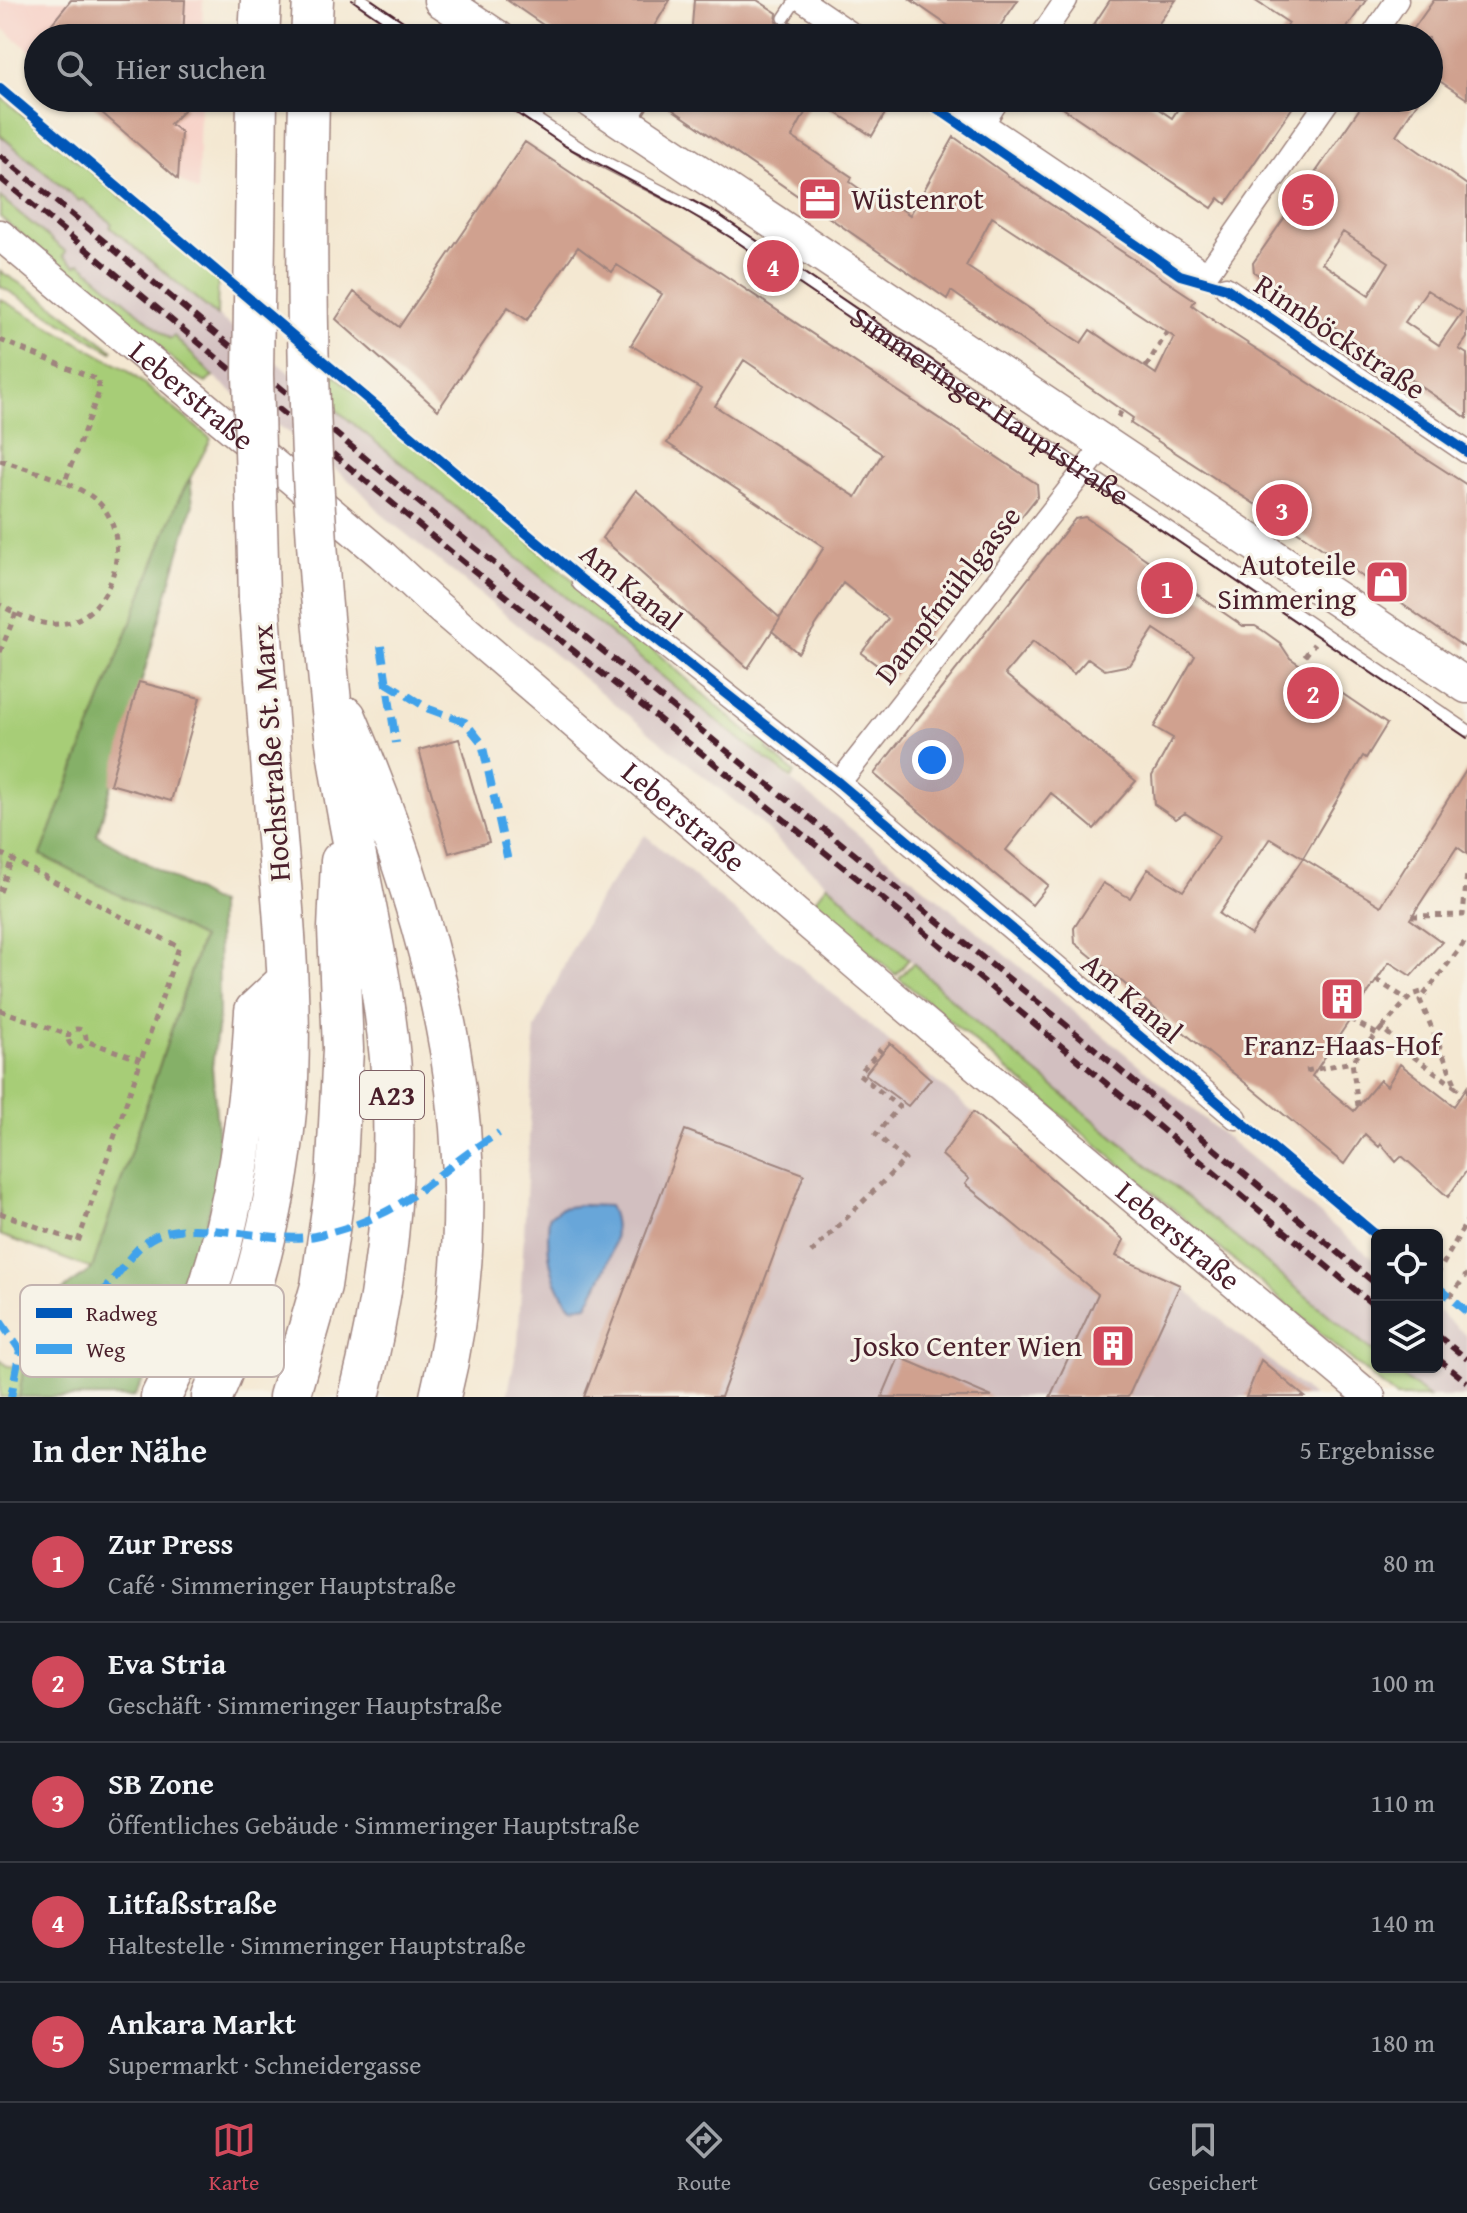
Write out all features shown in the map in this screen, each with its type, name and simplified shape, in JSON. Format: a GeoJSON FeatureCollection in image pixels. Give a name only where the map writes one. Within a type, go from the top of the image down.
{"type":"FeatureCollection","features":[{"type":"Feature","properties":{"kind":"highway"},"geometry":{"type":"LineString","coordinates":[[260,24],[261,0]]}},
{"type":"Feature","properties":{"kind":"highway"},"geometry":{"type":"LineString","coordinates":[[312,24],[313,0]]}},
{"type":"Feature","properties":{"kind":"highway","name":"Hochstraße St. Marx"},"geometry":{"type":"LineString","coordinates":[[251,1285],[270,1212],[286,1111],[289,1057],[287,981],[254,502],[253,246],[257,112]]}},
{"type":"Feature","properties":{"kind":"highway","name":"Hochstraße St. Marx"},"geometry":{"type":"LineString","coordinates":[[309,112],[306,205],[311,481],[327,671],[344,793],[388,1039],[393,1108],[393,1185],[388,1249],[373,1343],[359,1397]]}},
{"type":"Feature","properties":{"kind":"highway"},"geometry":{"type":"LineString","coordinates":[[327,671],[384,805],[420,918],[449,1038],[462,1153],[463,1238],[458,1308],[440,1397]]}},
{"type":"Feature","properties":{"kind":"highway"},"geometry":{"type":"LineString","coordinates":[[289,1397],[321,1286],[336,1182],[343,1049],[338,929],[344,793]]}},
{"type":"Feature","properties":{"kind":"highway"},"geometry":{"type":"LineString","coordinates":[[210,1285],[222,1243],[244,1133],[255,1011],[287,981]]}},
{"type":"Feature","properties":{"kind":"highway"},"geometry":{"type":"LineString","coordinates":[[161,1397],[170,1377]]}},
{"type":"Feature","properties":{"kind":"highway","name":"Hochstraße St. Marx"},"geometry":{"type":"LineString","coordinates":[[212,1397],[220,1377]]}},
{"type":"Feature","properties":{"kind":"main road"},"geometry":{"type":"LineString","coordinates":[[441,0],[477,24]]}},
{"type":"Feature","properties":{"kind":"main road","name":"Simmeringer Hauptstraße"},"geometry":{"type":"LineString","coordinates":[[638,112],[1102,444],[1467,686]]}},
{"type":"Feature","properties":{"kind":"street"},"geometry":{"type":"LineString","coordinates":[[802,0],[837,24]]}},
{"type":"Feature","properties":{"kind":"street"},"geometry":{"type":"LineString","coordinates":[[1050,24],[1066,0]]}},
{"type":"Feature","properties":{"kind":"street"},"geometry":{"type":"LineString","coordinates":[[1381,24],[1397,0]]}},
{"type":"Feature","properties":{"kind":"street","name":"Rinnböckstraße"},"geometry":{"type":"LineString","coordinates":[[967,112],[1217,275],[1467,452]]}},
{"type":"Feature","properties":{"kind":"street"},"geometry":{"type":"LineString","coordinates":[[983,123],[990,112]]}},
{"type":"Feature","properties":{"kind":"street"},"geometry":{"type":"LineString","coordinates":[[1217,275],[1321,112]]}},
{"type":"Feature","properties":{"kind":"street","name":"Leberstraße"},"geometry":{"type":"LineString","coordinates":[[0,235],[381,554],[429,599],[861,969],[1370,1397]]}},
{"type":"Feature","properties":{"kind":"street","name":"Dampfmühlgasse"},"geometry":{"type":"LineString","coordinates":[[839,783],[1102,444]]}},
{"type":"Feature","properties":{"kind":"street","name":"Am Kanal"},"geometry":{"type":"LineString","coordinates":[[583,581],[839,783],[1236,1118]]}},
{"type":"Feature","properties":{"kind":"lane"},"geometry":{"type":"LineString","coordinates":[[362,0],[397,24]]}},
{"type":"Feature","properties":{"kind":"lane"},"geometry":{"type":"LineString","coordinates":[[784,18],[796,0]]}},
{"type":"Feature","properties":{"kind":"lane","name":"Simmeringer Hauptstraße"},"geometry":{"type":"LineString","coordinates":[[525,112],[589,154],[711,217],[1102,444],[1467,730]]}},
{"type":"Feature","properties":{"kind":"path"},"geometry":{"type":"LineString","coordinates":[[1146,367],[1167,332]]}},
{"type":"Feature","properties":{"kind":"path"},"geometry":{"type":"LineString","coordinates":[[0,340],[98,380],[99,392],[64,484]]}},
{"type":"Feature","properties":{"kind":"path"},"geometry":{"type":"LineString","coordinates":[[1102,444],[1122,410]]}},
{"type":"Feature","properties":{"kind":"path"},"geometry":{"type":"LineString","coordinates":[[0,460],[64,484],[96,500],[110,518],[117,540],[117,559],[112,578],[102,597],[77,617],[50,624],[0,605]]}},
{"type":"Feature","properties":{"kind":"path"},"geometry":{"type":"LineString","coordinates":[[0,652],[16,613]]}},
{"type":"Feature","properties":{"kind":"path"},"geometry":{"type":"LineString","coordinates":[[0,853],[179,947],[78,1242],[0,1213]]}},
{"type":"Feature","properties":{"kind":"path"},"geometry":{"type":"LineString","coordinates":[[0,892],[12,859]]}},
{"type":"Feature","properties":{"kind":"path"},"geometry":{"type":"LineString","coordinates":[[1412,916],[1465,916],[1467,873]]}},
{"type":"Feature","properties":{"kind":"path"},"geometry":{"type":"LineString","coordinates":[[1382,1028],[1414,1057],[1457,1088],[1420,1000],[1467,939]]}},
{"type":"Feature","properties":{"kind":"path"},"geometry":{"type":"LineString","coordinates":[[1376,980],[1408,1000]]}},
{"type":"Feature","properties":{"kind":"path"},"geometry":{"type":"LineString","coordinates":[[1306,1071],[1352,1062],[1412,995],[1426,990]]}},
{"type":"Feature","properties":{"kind":"path"},"geometry":{"type":"LineString","coordinates":[[0,1010],[68,1035]]}},
{"type":"Feature","properties":{"kind":"path"},"geometry":{"type":"LineString","coordinates":[[1350,1019],[1377,1034]]}},
{"type":"Feature","properties":{"kind":"path"},"geometry":{"type":"LineString","coordinates":[[73,1029],[80,1029],[86,1034],[86,1041],[81,1047],[74,1047],[68,1035],[73,1029]]}},
{"type":"Feature","properties":{"kind":"path"},"geometry":{"type":"LineString","coordinates":[[86,1041],[141,1060]]}},
{"type":"Feature","properties":{"kind":"path"},"geometry":{"type":"LineString","coordinates":[[811,1253],[905,1160],[876,1134],[899,1107],[859,1074],[881,1049]]}},
{"type":"Feature","properties":{"kind":"path"},"geometry":{"type":"LineString","coordinates":[[1352,1062],[1358,1106]]}},
{"type":"Feature","properties":{"kind":"path"},"geometry":{"type":"LineString","coordinates":[[1443,1264],[1467,1221]]}},
{"type":"Feature","properties":{"kind":"path"},"geometry":{"type":"LineString","coordinates":[[1450,1297],[1467,1274]]}},
{"type":"Feature","properties":{"kind":"shaded area"},"geometry":{"type":"Polygon","coordinates":[[[0,0],[203,0],[202,24],[24,24],[24,46],[0,26],[0,0]]]}},
{"type":"Feature","properties":{"kind":"shaded area"},"geometry":{"type":"Polygon","coordinates":[[[101,112],[200,112],[198,192],[178,179],[101,112]]]}},
{"type":"Feature","properties":{"kind":"shaded area"},"geometry":{"type":"Polygon","coordinates":[[[0,135],[79,201],[82,199],[113,224],[111,227],[194,297],[937,898],[1371,1257],[1371,1350],[978,1024],[760,822],[385,517],[357,487],[213,376],[174,336],[170,339],[80,263],[76,266],[63,255],[65,252],[0,197],[0,135]]]}},
{"type":"Feature","properties":{"kind":"shaded area"},"geometry":{"type":"Polygon","coordinates":[[[645,835],[1124,1240],[1117,1257],[1180,1285],[1313,1397],[507,1397],[518,1344],[535,1029],[598,901],[645,835]]]}},
{"type":"Feature","properties":{"kind":"shaded area"},"geometry":{"type":"Polygon","coordinates":[[[1443,1315],[1467,1336],[1467,1397],[1428,1397],[1398,1373],[1443,1373],[1443,1315]]]}},
{"type":"Feature","properties":{"kind":"green space"},"geometry":{"type":"Polygon","coordinates":[[[0,96],[218,278],[217,316],[110,227],[112,224],[82,199],[79,201],[0,135],[0,96]]]}},
{"type":"Feature","properties":{"kind":"green space"},"geometry":{"type":"Polygon","coordinates":[[[0,197],[66,252],[63,256],[76,266],[80,263],[170,339],[174,336],[213,376],[206,383],[193,376],[0,217],[0,197]]]}},
{"type":"Feature","properties":{"kind":"green space"},"geometry":{"type":"Polygon","coordinates":[[[0,271],[42,297],[112,352],[0,286],[0,271]]]}},
{"type":"Feature","properties":{"kind":"green space"},"geometry":{"type":"Polygon","coordinates":[[[0,299],[127,370],[211,439],[178,501],[41,855],[202,937],[92,1269],[0,1235],[0,299]]]}},
{"type":"Feature","properties":{"kind":"green space"},"geometry":{"type":"Polygon","coordinates":[[[328,369],[742,728],[756,739],[762,736],[768,742],[767,749],[795,773],[791,778],[729,731],[328,403],[328,369]]]}},
{"type":"Feature","properties":{"kind":"green space"},"geometry":{"type":"Polygon","coordinates":[[[190,478],[193,504],[97,835],[218,904],[219,1015],[212,1066],[220,1163],[202,1243],[188,1285],[70,1285],[92,1269],[202,938],[41,855],[178,501],[190,478]]]}},
{"type":"Feature","properties":{"kind":"green space"},"geometry":{"type":"Polygon","coordinates":[[[828,884],[909,959],[896,975],[812,904],[828,884]]]}},
{"type":"Feature","properties":{"kind":"green space"},"geometry":{"type":"Polygon","coordinates":[[[913,963],[978,1024],[1371,1350],[1371,1373],[1398,1373],[1428,1397],[1396,1397],[899,978],[913,963]]]}},
{"type":"Feature","properties":{"kind":"green space"},"geometry":{"type":"Polygon","coordinates":[[[0,1360],[8,1366],[20,1367],[22,1377],[19,1397],[0,1397],[0,1360]]]}},
{"type":"Feature","properties":{"kind":"green space"},"geometry":{"type":"Polygon","coordinates":[[[22,1377],[145,1377],[134,1397],[19,1397],[22,1377]]]}},
{"type":"Feature","properties":{"kind":"water"},"geometry":{"type":"Polygon","coordinates":[[[609,1206],[615,1230],[610,1257],[587,1305],[572,1307],[558,1287],[551,1265],[549,1217],[561,1208],[609,1206]]]}},
{"type":"Feature","properties":{"kind":"building"},"geometry":{"type":"Polygon","coordinates":[[[71,0],[185,0],[184,24],[51,24],[71,0]]]}},
{"type":"Feature","properties":{"kind":"building"},"geometry":{"type":"Polygon","coordinates":[[[507,0],[670,0],[655,24],[542,24],[507,0]]]}},
{"type":"Feature","properties":{"kind":"building"},"geometry":{"type":"Polygon","coordinates":[[[694,0],[757,0],[777,13],[776,21],[779,24],[692,24],[694,0]]]}},
{"type":"Feature","properties":{"kind":"building"},"geometry":{"type":"Polygon","coordinates":[[[911,0],[1018,0],[1002,24],[946,24],[911,0]]]}},
{"type":"Feature","properties":{"kind":"building"},"geometry":{"type":"Polygon","coordinates":[[[1110,0],[1176,0],[1158,24],[1094,24],[1110,0]]]}},
{"type":"Feature","properties":{"kind":"building"},"geometry":{"type":"Polygon","coordinates":[[[1254,0],[1366,0],[1350,24],[1289,23],[1254,0]]]}},
{"type":"Feature","properties":{"kind":"building"},"geometry":{"type":"Polygon","coordinates":[[[1434,0],[1467,0],[1467,99],[1443,83],[1443,24],[1417,24],[1434,0]]]}},
{"type":"Feature","properties":{"kind":"building"},"geometry":{"type":"Polygon","coordinates":[[[101,112],[182,112],[170,124],[181,132],[178,179],[101,112]]]}},
{"type":"Feature","properties":{"kind":"building"},"geometry":{"type":"Polygon","coordinates":[[[676,112],[805,112],[792,137],[852,177],[850,182],[881,204],[885,198],[910,215],[954,137],[1195,300],[1192,305],[1224,328],[1467,485],[1467,649],[1304,536],[1130,423],[1133,418],[951,291],[947,299],[676,112]],[[992,217],[966,266],[1081,343],[1090,330],[1156,374],[1174,337],[992,217]]]}},
{"type":"Feature","properties":{"kind":"building"},"geometry":{"type":"Polygon","coordinates":[[[835,112],[886,112],[872,136],[835,112]]]}},
{"type":"Feature","properties":{"kind":"building"},"geometry":{"type":"Polygon","coordinates":[[[1069,112],[1163,112],[1172,118],[1176,112],[1289,112],[1226,204],[1219,198],[1212,208],[1069,112]]]}},
{"type":"Feature","properties":{"kind":"building"},"geometry":{"type":"Polygon","coordinates":[[[1357,112],[1411,112],[1396,135],[1467,185],[1467,338],[1459,349],[1467,354],[1467,418],[1254,272],[1253,263],[1357,112]],[[1343,232],[1322,263],[1369,295],[1389,262],[1343,232]],[[1427,290],[1405,322],[1439,345],[1462,312],[1427,290]]]}},
{"type":"Feature","properties":{"kind":"building"},"geometry":{"type":"Polygon","coordinates":[[[525,142],[1037,484],[1038,496],[893,677],[861,653],[888,619],[843,583],[798,653],[772,631],[748,668],[602,538],[636,490],[780,618],[824,547],[667,443],[701,389],[631,345],[662,294],[617,265],[612,272],[578,247],[527,320],[508,307],[438,410],[336,319],[354,292],[399,327],[525,142]],[[744,360],[715,406],[856,497],[882,454],[744,360]]]}},
{"type":"Feature","properties":{"kind":"building"},"geometry":{"type":"Polygon","coordinates":[[[1085,517],[1243,626],[1255,626],[1262,630],[1280,643],[1290,658],[1387,724],[1366,758],[1363,756],[1303,858],[1381,906],[1467,769],[1467,854],[1457,847],[1410,919],[1442,942],[1411,976],[1389,962],[1312,1076],[1354,1111],[1380,1080],[1387,1086],[1400,1064],[1454,1106],[1467,1087],[1467,1170],[1448,1197],[1402,1156],[1396,1162],[1381,1144],[1379,1147],[1365,1134],[1344,1164],[1075,943],[1074,928],[1103,883],[1130,898],[1148,869],[1183,891],[1220,836],[1185,813],[1176,819],[1154,804],[1152,776],[1173,738],[1154,727],[1195,656],[1154,629],[1130,665],[1105,670],[1088,658],[1074,674],[1033,641],[1005,674],[1136,781],[1094,829],[1051,793],[1006,850],[1048,885],[1032,905],[874,774],[1075,519],[1085,517]],[[1270,838],[1219,914],[1251,935],[1303,858],[1270,838]]]}},
{"type":"Feature","properties":{"kind":"building"},"geometry":{"type":"Polygon","coordinates":[[[139,682],[200,698],[171,801],[110,784],[139,682]]]}},
{"type":"Feature","properties":{"kind":"building"},"geometry":{"type":"Polygon","coordinates":[[[459,739],[489,842],[449,853],[419,750],[459,739]]]}},
{"type":"Feature","properties":{"kind":"building"},"geometry":{"type":"Polygon","coordinates":[[[890,1043],[931,1079],[908,1106],[865,1074],[890,1043]]]}},
{"type":"Feature","properties":{"kind":"building"},"geometry":{"type":"Polygon","coordinates":[[[973,1112],[1124,1240],[1116,1256],[1180,1285],[1128,1397],[1050,1397],[1098,1294],[965,1184],[969,1179],[942,1155],[973,1112]]]}},
{"type":"Feature","properties":{"kind":"building"},"geometry":{"type":"Polygon","coordinates":[[[685,1130],[804,1174],[721,1397],[584,1397],[685,1130]]]}},
{"type":"Feature","properties":{"kind":"building"},"geometry":{"type":"Polygon","coordinates":[[[899,1357],[992,1397],[882,1397],[899,1357]]]}},
{"type":"Feature","properties":{"kind":"building"},"geometry":{"type":"Polygon","coordinates":[[[1261,1360],[1305,1397],[1246,1397],[1261,1360]]]}},
{"type":"Feature","properties":{"kind":"tram line"},"geometry":{"type":"LineString","coordinates":[[352,0],[381,20]]}},
{"type":"Feature","properties":{"kind":"tram line"},"geometry":{"type":"LineString","coordinates":[[372,0],[407,24]]}},
{"type":"Feature","properties":{"kind":"tram line"},"geometry":{"type":"LineString","coordinates":[[515,112],[565,146],[730,237],[1467,738]]}},
{"type":"Feature","properties":{"kind":"tram line"},"geometry":{"type":"LineString","coordinates":[[691,200],[719,215],[951,373]]}},
{"type":"Feature","properties":{"kind":"railway"},"geometry":{"type":"LineString","coordinates":[[0,155],[411,496],[1065,1024],[1371,1280]]}},
{"type":"Feature","properties":{"kind":"railway"},"geometry":{"type":"LineString","coordinates":[[0,178],[467,565],[929,936],[1371,1303]]}},
{"type":"Feature","properties":{"kind":"railway"},"geometry":{"type":"LineString","coordinates":[[1443,1340],[1467,1359]]}},
{"type":"Feature","properties":{"kind":"railway"},"geometry":{"type":"LineString","coordinates":[[1443,1363],[1467,1382]]}},
{"type":"Feature","properties":{"kind":"marked path"},"geometry":{"type":"LineString","coordinates":[[381,646],[396,743]]}},
{"type":"Feature","properties":{"kind":"marked path"},"geometry":{"type":"LineString","coordinates":[[387,683],[429,709],[465,722],[482,743],[508,861]]}},
{"type":"Feature","properties":{"kind":"marked path"},"geometry":{"type":"LineString","coordinates":[[108,1285],[146,1242],[168,1232],[187,1229],[296,1238],[340,1230],[364,1221],[399,1204],[499,1133]]}},
{"type":"Feature","properties":{"kind":"marked path"},"geometry":{"type":"LineString","coordinates":[[1443,1291],[1467,1312]]}},
{"type":"Feature","properties":{"kind":"marked path"},"geometry":{"type":"LineString","coordinates":[[0,1321],[20,1350],[11,1397]]}},
{"type":"Feature","properties":{"kind":"cycle path"},"geometry":{"type":"LineString","coordinates":[[0,88],[24,108]]}},
{"type":"Feature","properties":{"kind":"cycle path"},"geometry":{"type":"LineString","coordinates":[[28,112],[583,581],[839,783],[1371,1231]]}},
{"type":"Feature","properties":{"kind":"cycle path"},"geometry":{"type":"LineString","coordinates":[[942,112],[1180,275],[1226,288],[1467,452]]}},
{"type":"Feature","properties":{"kind":"place","name":"Wüstenrot"},"geometry":{"type":"Point","coordinates":[820,199]}},
{"type":"Feature","properties":{"kind":"place","name":"Ankara Markt"},"geometry":{"type":"Point","coordinates":[1308,200]}},
{"type":"Feature","properties":{"kind":"place","name":"Litfaßstraße"},"geometry":{"type":"Point","coordinates":[773,266]}},
{"type":"Feature","properties":{"kind":"place","name":"SB Zone"},"geometry":{"type":"Point","coordinates":[1282,510]}},
{"type":"Feature","properties":{"kind":"place","name":"Autoteile Simmering"},"geometry":{"type":"Point","coordinates":[1387,582]}},
{"type":"Feature","properties":{"kind":"place","name":"Zur Press"},"geometry":{"type":"Point","coordinates":[1167,588]}},
{"type":"Feature","properties":{"kind":"place","name":"Eva Stria"},"geometry":{"type":"Point","coordinates":[1313,693]}},
{"type":"Feature","properties":{"kind":"place","name":"Franz-Haas-Hof"},"geometry":{"type":"Point","coordinates":[1342,999]}},
{"type":"Feature","properties":{"kind":"place","name":"Josko Center Wien"},"geometry":{"type":"Point","coordinates":[1113,1346]}}]}
